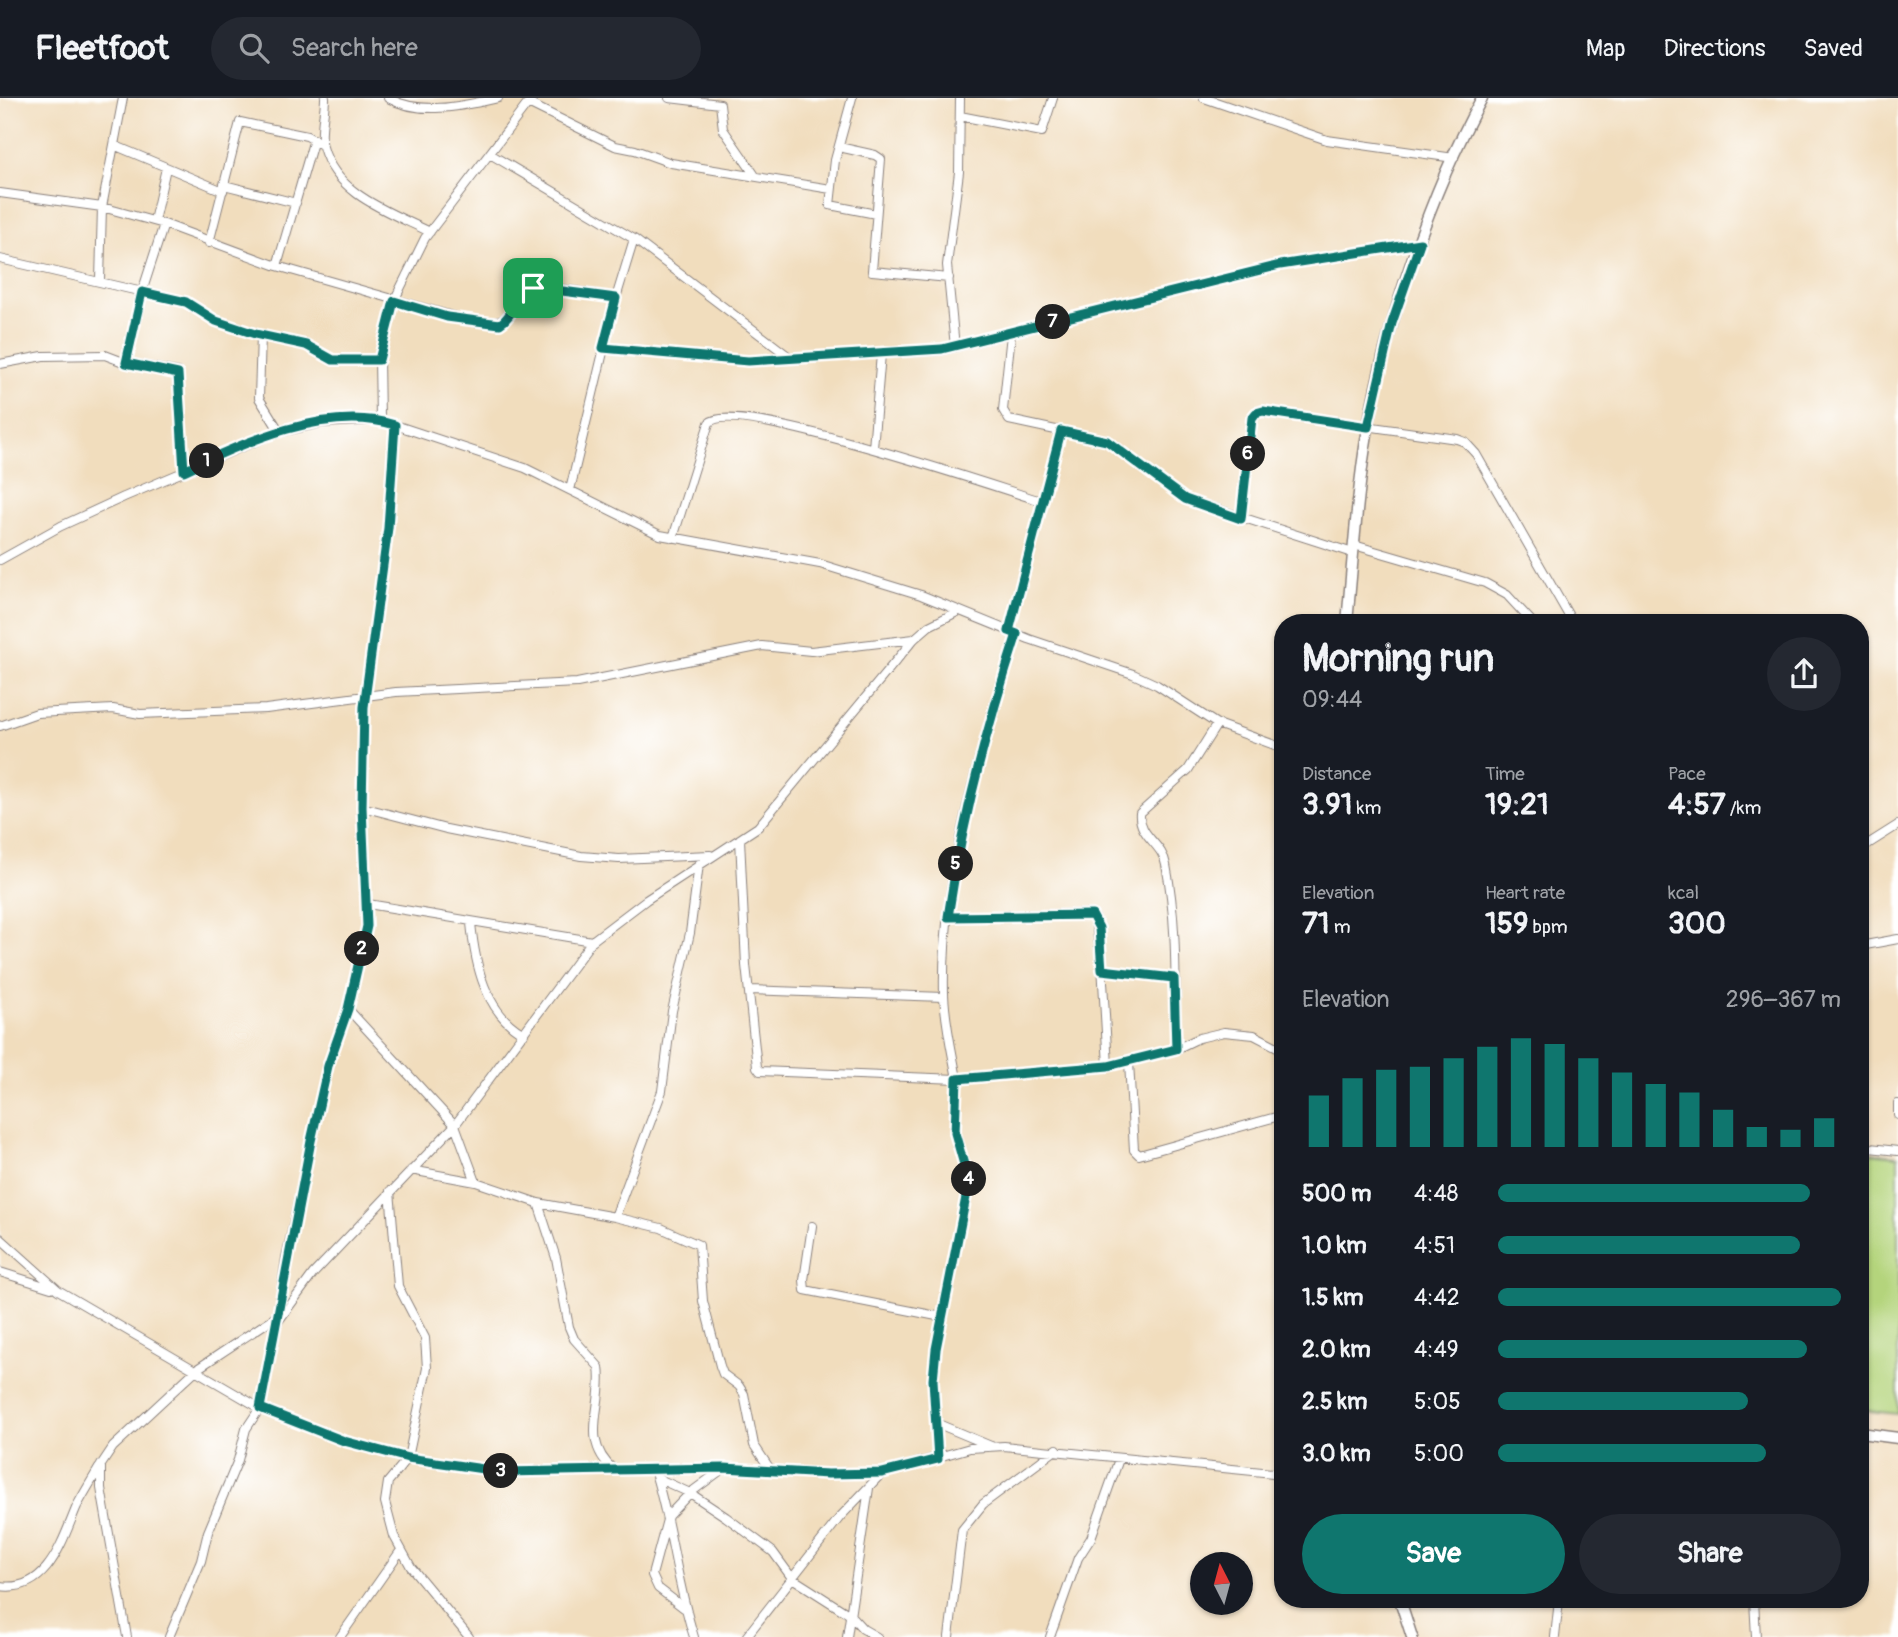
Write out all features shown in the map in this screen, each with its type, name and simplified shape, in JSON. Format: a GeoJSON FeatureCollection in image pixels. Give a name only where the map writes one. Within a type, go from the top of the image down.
{"type":"FeatureCollection","features":[{"type":"Feature","properties":{"kind":"street"},"geometry":{"type":"LineString","coordinates":[[100,280],[102,207],[116,146],[123,98]]}},
{"type":"Feature","properties":{"kind":"street"},"geometry":{"type":"LineString","coordinates":[[277,266],[318,142],[325,98]]}},
{"type":"Feature","properties":{"kind":"street"},"geometry":{"type":"LineString","coordinates":[[388,98],[413,108],[498,98]]}},
{"type":"Feature","properties":{"kind":"street"},"geometry":{"type":"LineString","coordinates":[[669,98],[720,104],[723,129],[754,174]]}},
{"type":"Feature","properties":{"kind":"street"},"geometry":{"type":"LineString","coordinates":[[852,98],[829,201],[834,208],[876,214]]}},
{"type":"Feature","properties":{"kind":"street"},"geometry":{"type":"LineString","coordinates":[[955,347],[949,278],[951,221],[959,172],[960,98]]}},
{"type":"Feature","properties":{"kind":"street"},"geometry":{"type":"LineString","coordinates":[[960,117],[1042,132],[1053,98]]}},
{"type":"Feature","properties":{"kind":"street"},"geometry":{"type":"LineString","coordinates":[[1204,98],[1327,140],[1454,158]]}},
{"type":"Feature","properties":{"kind":"street"},"geometry":{"type":"LineString","coordinates":[[1349,614],[1368,427],[1392,323],[1454,158],[1482,98]]}},
{"type":"Feature","properties":{"kind":"street"},"geometry":{"type":"LineString","coordinates":[[380,420],[379,360],[394,301],[430,232],[530,100],[615,146],[684,166],[754,174],[831,189]]}},
{"type":"Feature","properties":{"kind":"street"},"geometry":{"type":"LineString","coordinates":[[209,243],[242,122],[318,142],[347,187],[430,232]]}},
{"type":"Feature","properties":{"kind":"street"},"geometry":{"type":"LineString","coordinates":[[116,146],[224,188],[296,203]]}},
{"type":"Feature","properties":{"kind":"street"},"geometry":{"type":"LineString","coordinates":[[839,147],[875,155],[881,159],[871,267],[873,273],[949,278]]}},
{"type":"Feature","properties":{"kind":"street"},"geometry":{"type":"LineString","coordinates":[[490,154],[634,239],[792,359]]}},
{"type":"Feature","properties":{"kind":"street"},"geometry":{"type":"LineString","coordinates":[[154,221],[166,167]]}},
{"type":"Feature","properties":{"kind":"street"},"geometry":{"type":"LineString","coordinates":[[0,193],[102,207],[154,221],[277,266],[447,317],[492,324],[506,320],[517,297],[533,288],[616,298]]}},
{"type":"Feature","properties":{"kind":"street"},"geometry":{"type":"LineString","coordinates":[[126,363],[142,292],[164,225]]}},
{"type":"Feature","properties":{"kind":"street"},"geometry":{"type":"LineString","coordinates":[[570,490],[603,348],[634,239]]}},
{"type":"Feature","properties":{"kind":"street"},"geometry":{"type":"LineString","coordinates":[[603,348],[734,361],[881,354],[955,347],[1280,265],[1420,243]]}},
{"type":"Feature","properties":{"kind":"street"},"geometry":{"type":"LineString","coordinates":[[0,260],[100,280],[186,302],[216,321],[306,345],[333,360],[379,360]]}},
{"type":"Feature","properties":{"kind":"street"},"geometry":{"type":"LineString","coordinates":[[1012,334],[1003,414],[1009,420],[1107,441],[1185,499],[1241,519],[1485,583],[1507,595],[1525,614]]}},
{"type":"Feature","properties":{"kind":"street"},"geometry":{"type":"LineString","coordinates":[[261,335],[259,398],[280,432]]}},
{"type":"Feature","properties":{"kind":"street"},"geometry":{"type":"LineString","coordinates":[[873,448],[881,354]]}},
{"type":"Feature","properties":{"kind":"street"},"geometry":{"type":"LineString","coordinates":[[0,364],[43,356],[93,355],[178,374],[184,471]]}},
{"type":"Feature","properties":{"kind":"street"},"geometry":{"type":"LineString","coordinates":[[1241,519],[1252,418],[1256,413],[1263,411],[1368,427],[1445,435],[1472,448],[1568,614]]}},
{"type":"Feature","properties":{"kind":"street"},"geometry":{"type":"LineString","coordinates":[[673,538],[709,423],[714,418],[757,422],[873,448],[1041,501]]}},
{"type":"Feature","properties":{"kind":"street"},"geometry":{"type":"LineString","coordinates":[[0,560],[61,526],[280,432],[321,423],[380,420],[518,465],[673,538],[820,564],[921,595],[957,612],[1145,679],[1217,724],[1274,745]]}},
{"type":"Feature","properties":{"kind":"street"},"geometry":{"type":"LineString","coordinates":[[169,1637],[201,1561],[208,1532],[238,1460],[246,1429],[260,1408],[289,1246],[328,1066],[348,1009],[367,926],[362,807],[365,696],[388,528],[395,425]]}},
{"type":"Feature","properties":{"kind":"street"},"geometry":{"type":"LineString","coordinates":[[938,1459],[933,1380],[942,1317],[969,1182],[955,1133],[957,1079],[944,997],[948,917],[959,850],[1013,633],[1041,501],[1061,431]]}},
{"type":"Feature","properties":{"kind":"street"},"geometry":{"type":"LineString","coordinates":[[0,1586],[24,1586],[47,1566],[60,1549],[77,1508],[113,1447],[197,1369],[277,1319],[313,1274],[455,1125],[592,941],[713,854],[740,839],[773,811],[914,639],[929,626],[957,612]]}},
{"type":"Feature","properties":{"kind":"street"},"geometry":{"type":"LineString","coordinates":[[0,726],[37,713],[113,709],[140,714],[266,709],[456,688],[577,683],[745,648],[762,646],[811,652],[914,639]]}},
{"type":"Feature","properties":{"kind":"street"},"geometry":{"type":"LineString","coordinates":[[1176,1049],[1166,861],[1140,825],[1140,813],[1188,770],[1217,724]]}},
{"type":"Feature","properties":{"kind":"street"},"geometry":{"type":"LineString","coordinates":[[362,807],[446,830],[581,856],[619,859],[713,854]]}},
{"type":"Feature","properties":{"kind":"street"},"geometry":{"type":"LineString","coordinates":[[1869,843],[1898,825]]}},
{"type":"Feature","properties":{"kind":"street"},"geometry":{"type":"LineString","coordinates":[[740,839],[749,990],[757,1067],[760,1070],[957,1079],[1108,1066],[1176,1049],[1212,1034],[1232,1032],[1254,1035],[1274,1045]]}},
{"type":"Feature","properties":{"kind":"street"},"geometry":{"type":"LineString","coordinates":[[615,1217],[662,1091],[672,1010],[690,933],[699,864]]}},
{"type":"Feature","properties":{"kind":"street"},"geometry":{"type":"LineString","coordinates":[[368,904],[592,941]]}},
{"type":"Feature","properties":{"kind":"street"},"geometry":{"type":"LineString","coordinates":[[948,917],[1092,915],[1099,928],[1108,1066]]}},
{"type":"Feature","properties":{"kind":"street"},"geometry":{"type":"LineString","coordinates":[[471,923],[480,979],[508,1022],[524,1034]]}},
{"type":"Feature","properties":{"kind":"street"},"geometry":{"type":"LineString","coordinates":[[1869,944],[1898,939]]}},
{"type":"Feature","properties":{"kind":"street"},"geometry":{"type":"LineString","coordinates":[[1102,970],[1174,978]]}},
{"type":"Feature","properties":{"kind":"street"},"geometry":{"type":"LineString","coordinates":[[749,990],[944,997]]}},
{"type":"Feature","properties":{"kind":"street"},"geometry":{"type":"LineString","coordinates":[[348,1009],[455,1125],[476,1182]]}},
{"type":"Feature","properties":{"kind":"street"},"geometry":{"type":"LineString","coordinates":[[1129,1062],[1134,1150],[1139,1155],[1274,1118]]}},
{"type":"Feature","properties":{"kind":"street"},"geometry":{"type":"LineString","coordinates":[[1898,1104],[1898,1115]]}},
{"type":"Feature","properties":{"kind":"street"},"geometry":{"type":"LineString","coordinates":[[1869,1148],[1898,1151]]}},
{"type":"Feature","properties":{"kind":"street"},"geometry":{"type":"LineString","coordinates":[[411,1170],[476,1182],[538,1203],[661,1227],[699,1245],[703,1301],[720,1366],[723,1374],[744,1394],[754,1445],[770,1469]]}},
{"type":"Feature","properties":{"kind":"street"},"geometry":{"type":"LineString","coordinates":[[390,1191],[398,1286],[419,1323],[427,1351],[425,1386],[408,1458],[388,1482],[386,1502],[394,1536],[411,1567],[469,1637]]}},
{"type":"Feature","properties":{"kind":"street"},"geometry":{"type":"LineString","coordinates":[[538,1203],[556,1258],[569,1327],[574,1339],[599,1367],[594,1443],[601,1459],[614,1470]]}},
{"type":"Feature","properties":{"kind":"street"},"geometry":{"type":"LineString","coordinates":[[812,1226],[805,1290],[942,1317]]}},
{"type":"Feature","properties":{"kind":"street"},"geometry":{"type":"LineString","coordinates":[[0,1238],[58,1290],[260,1408],[344,1441],[408,1458],[504,1472],[614,1470],[655,1474],[724,1468],[828,1474],[882,1473],[970,1448],[992,1447],[1057,1449],[1119,1459],[1274,1473]]}},
{"type":"Feature","properties":{"kind":"street"},"geometry":{"type":"LineString","coordinates":[[0,1272],[58,1290]]}},
{"type":"Feature","properties":{"kind":"street"},"geometry":{"type":"LineString","coordinates":[[936,1423],[992,1447]]}},
{"type":"Feature","properties":{"kind":"street"},"geometry":{"type":"LineString","coordinates":[[1869,1434],[1898,1438]]}},
{"type":"Feature","properties":{"kind":"street"},"geometry":{"type":"LineString","coordinates":[[949,1637],[962,1530],[983,1504],[1057,1449]]}},
{"type":"Feature","properties":{"kind":"street"},"geometry":{"type":"LineString","coordinates":[[1051,1637],[1078,1558],[1091,1538],[1119,1459]]}},
{"type":"Feature","properties":{"kind":"street"},"geometry":{"type":"LineString","coordinates":[[101,1465],[101,1488],[127,1637]]}},
{"type":"Feature","properties":{"kind":"street"},"geometry":{"type":"LineString","coordinates":[[684,1608],[657,1588],[652,1575],[668,1516],[690,1493],[724,1468]]}},
{"type":"Feature","properties":{"kind":"street"},"geometry":{"type":"LineString","coordinates":[[746,1637],[792,1578],[882,1473]]}},
{"type":"Feature","properties":{"kind":"street"},"geometry":{"type":"LineString","coordinates":[[655,1474],[690,1493],[773,1552],[792,1578],[850,1615],[863,1629],[877,1637]]}},
{"type":"Feature","properties":{"kind":"street"},"geometry":{"type":"LineString","coordinates":[[655,1474],[668,1516],[675,1571],[694,1637]]}},
{"type":"Feature","properties":{"kind":"street"},"geometry":{"type":"LineString","coordinates":[[847,1637],[869,1487]]}},
{"type":"Feature","properties":{"kind":"street"},"geometry":{"type":"LineString","coordinates":[[340,1637],[401,1550]]}},
{"type":"Feature","properties":{"kind":"street"},"geometry":{"type":"LineString","coordinates":[[1403,1608],[1412,1637]]}},
{"type":"Feature","properties":{"kind":"street"},"geometry":{"type":"LineString","coordinates":[[1555,1637],[1558,1608]]}},
{"type":"Feature","properties":{"kind":"street"},"geometry":{"type":"LineString","coordinates":[[1754,1608],[1756,1637]]}},
{"type":"Feature","properties":{"kind":"green space"},"geometry":{"type":"Polygon","coordinates":[[[1869,1153],[1898,1156],[1898,1414],[1869,1411],[1869,1153]]]}},
{"type":"Feature","properties":{"kind":"route"},"geometry":{"type":"LineString","coordinates":[[1420,243],[1392,323],[1368,427],[1263,411],[1256,413],[1252,418],[1241,519],[1178,495],[1107,441],[1061,431],[1027,553],[1009,631],[1017,634],[997,695],[979,766],[956,862],[948,917],[1092,915],[1098,922],[1102,970],[1174,978],[1176,1049],[1108,1066],[957,1079],[955,1133],[969,1182],[936,1349],[933,1380],[938,1459],[882,1473],[828,1474],[724,1468],[504,1472],[408,1458],[344,1441],[260,1408],[277,1323],[286,1258],[311,1141],[328,1066],[348,1009],[367,926],[362,807],[364,707],[388,528],[395,425],[380,420],[359,420],[291,429],[275,433],[184,471],[178,374],[174,371],[126,363],[142,292],[186,302],[216,321],[255,334],[306,345],[324,356],[341,361],[379,360],[394,301],[447,317],[500,324],[506,320],[517,297],[533,288],[616,298],[603,348],[734,361],[762,361],[955,347],[1280,265],[1420,243]]}}]}
